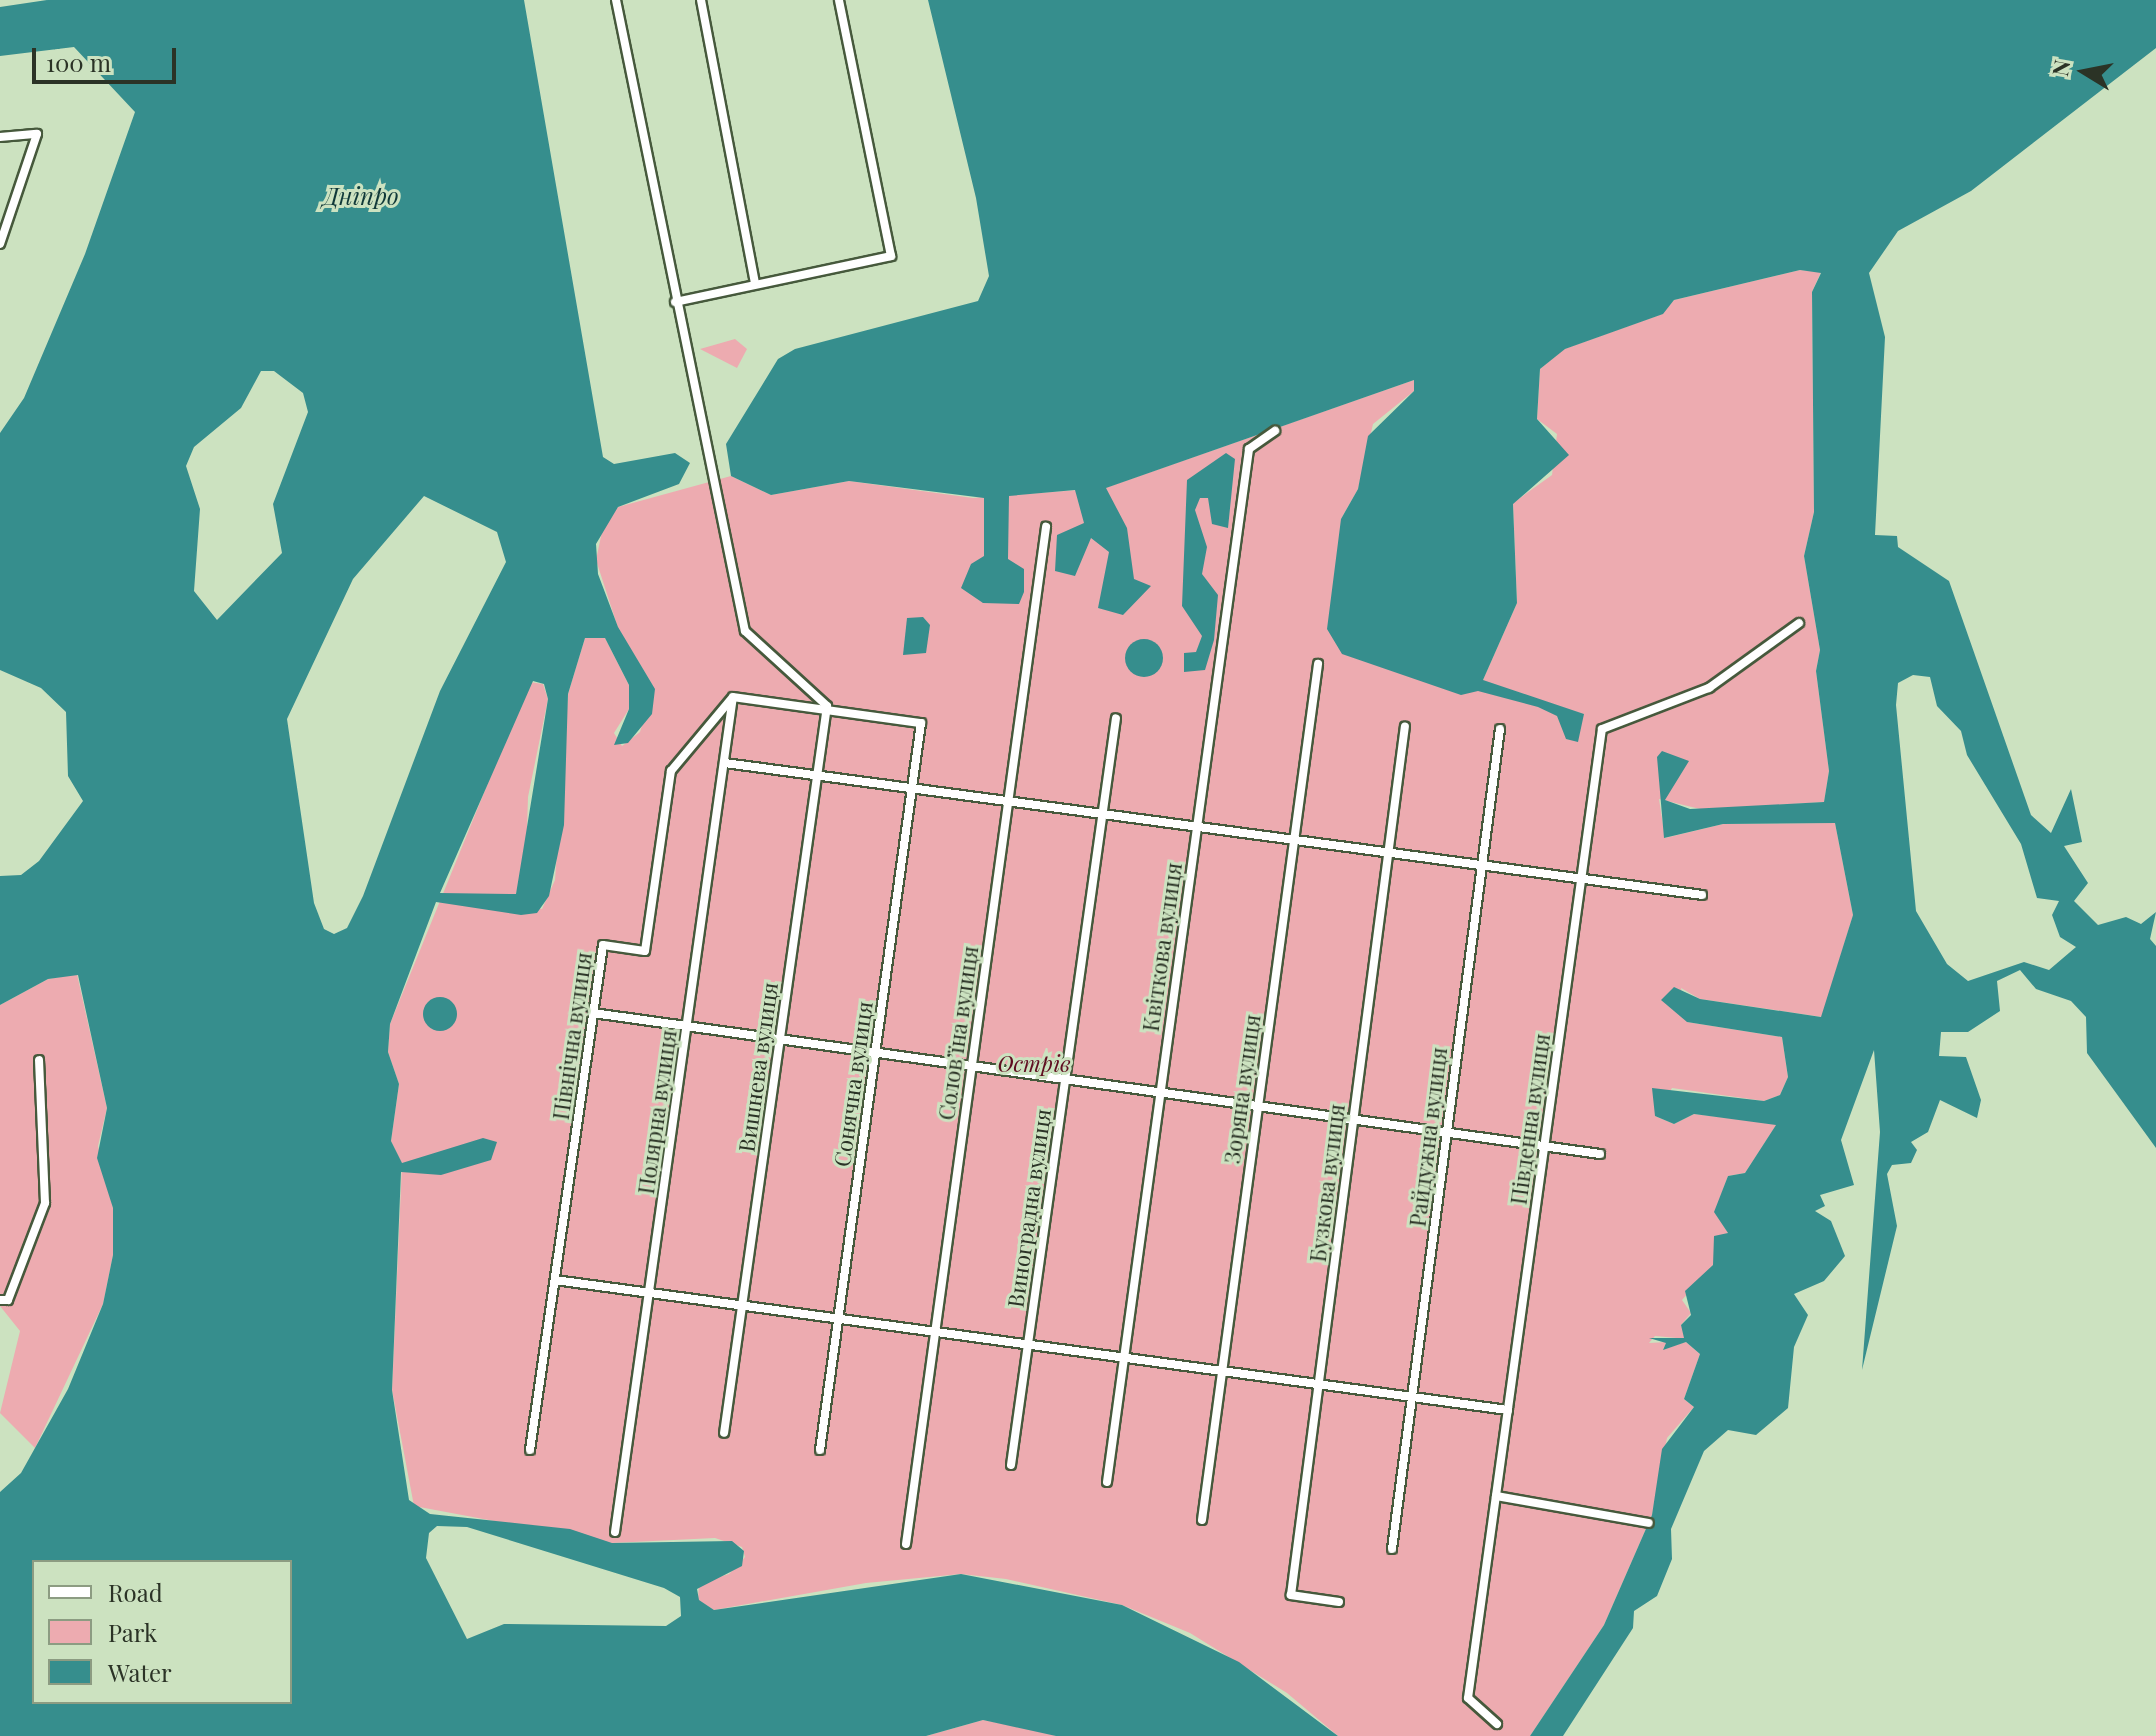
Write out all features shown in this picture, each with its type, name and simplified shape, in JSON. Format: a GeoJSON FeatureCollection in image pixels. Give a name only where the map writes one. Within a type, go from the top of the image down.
{"type":"FeatureCollection","features":[{"type":"Feature","properties":{"kind":"street"},"geometry":{"type":"LineString","coordinates":[[616,0],[675,302],[745,631],[827,706]]}},
{"type":"Feature","properties":{"kind":"street"},"geometry":{"type":"LineString","coordinates":[[701,0],[755,283]]}},
{"type":"Feature","properties":{"kind":"street"},"geometry":{"type":"LineString","coordinates":[[675,302],[891,256],[839,0]]}},
{"type":"Feature","properties":{"kind":"street"},"geometry":{"type":"LineString","coordinates":[[0,137],[37,134],[0,244]]}},
{"type":"Feature","properties":{"kind":"street","name":"Квіткова вулиця"},"geometry":{"type":"LineString","coordinates":[[1107,1482],[1249,449],[1275,431]]}},
{"type":"Feature","properties":{"kind":"street","name":"Соловʼїна вулиця"},"geometry":{"type":"LineString","coordinates":[[906,1544],[1046,527]]}},
{"type":"Feature","properties":{"kind":"street","name":"Південна вулиця"},"geometry":{"type":"LineString","coordinates":[[1497,1724],[1468,1698],[1602,729],[1709,688],[1799,623]]}},
{"type":"Feature","properties":{"kind":"street","name":"Зоряна вулиця"},"geometry":{"type":"LineString","coordinates":[[1202,1520],[1318,664]]}},
{"type":"Feature","properties":{"kind":"street"},"geometry":{"type":"LineString","coordinates":[[733,697],[827,706]]}},
{"type":"Feature","properties":{"kind":"street","name":"Полярна вулиця"},"geometry":{"type":"LineString","coordinates":[[615,1532],[733,697]]}},
{"type":"Feature","properties":{"kind":"street","name":"Північна вулиця"},"geometry":{"type":"LineString","coordinates":[[530,1450],[603,945],[645,951],[671,771],[733,697]]}},
{"type":"Feature","properties":{"kind":"street","name":"Сонячна вулиця"},"geometry":{"type":"LineString","coordinates":[[820,1450],[921,723],[827,706]]}},
{"type":"Feature","properties":{"kind":"street","name":"Вишнева вулиця"},"geometry":{"type":"LineString","coordinates":[[724,1433],[827,706]]}},
{"type":"Feature","properties":{"kind":"street","name":"Виноградна вулиця"},"geometry":{"type":"LineString","coordinates":[[1011,1465],[1116,718]]}},
{"type":"Feature","properties":{"kind":"street","name":"Бузкова вулиця"},"geometry":{"type":"LineString","coordinates":[[1339,1602],[1291,1595],[1405,726]]}},
{"type":"Feature","properties":{"kind":"street","name":"Райдужна вулиця"},"geometry":{"type":"LineString","coordinates":[[1392,1549],[1500,729]]}},
{"type":"Feature","properties":{"kind":"street"},"geometry":{"type":"LineString","coordinates":[[725,763],[1702,895]]}},
{"type":"Feature","properties":{"kind":"street"},"geometry":{"type":"LineString","coordinates":[[593,1013],[1600,1154]]}},
{"type":"Feature","properties":{"kind":"street"},"geometry":{"type":"LineString","coordinates":[[0,1300],[8,1300],[45,1203],[39,1060]]}},
{"type":"Feature","properties":{"kind":"street"},"geometry":{"type":"LineString","coordinates":[[555,1280],[1508,1410]]}},
{"type":"Feature","properties":{"kind":"street"},"geometry":{"type":"LineString","coordinates":[[1496,1496],[1649,1523]]}},
{"type":"Feature","properties":{"kind":"green space","name":"Острів"},"geometry":{"type":"Polygon","coordinates":[[[1800,270],[1821,272],[1812,292],[1814,512],[1804,556],[1820,650],[1816,671],[1829,771],[1824,802],[1704,810],[1659,799],[1665,838],[1723,824],[1835,823],[1853,915],[1822,1017],[1700,999],[1681,988],[1687,1022],[1782,1037],[1788,1077],[1780,1095],[1764,1101],[1672,1088],[1655,1116],[1674,1124],[1694,1114],[1777,1124],[1745,1173],[1728,1176],[1715,1212],[1728,1233],[1713,1265],[1682,1300],[1691,1313],[1681,1325],[1688,1339],[1655,1336],[1649,1343],[1667,1342],[1663,1349],[1686,1342],[1700,1354],[1684,1399],[1694,1407],[1667,1438],[1652,1515],[1604,1625],[1530,1736],[1338,1736],[1287,1693],[1190,1633],[1122,1605],[1006,1579],[961,1574],[866,1583],[714,1610],[698,1600],[699,1583],[729,1574],[745,1557],[742,1547],[715,1538],[612,1543],[414,1506],[392,1390],[402,1164],[391,1141],[399,1084],[388,1052],[390,1024],[529,682],[543,684],[548,699],[528,797],[526,862],[513,903],[542,909],[555,880],[568,694],[585,638],[605,638],[629,685],[629,709],[614,733],[622,746],[640,732],[653,686],[618,628],[596,560],[604,522],[618,507],[731,476],[771,495],[849,481],[973,498],[1105,488],[1414,380],[1414,391],[1373,424],[1358,489],[1341,519],[1478,691],[1517,603],[1513,503],[1552,475],[1557,434],[1537,419],[1540,369],[1564,349],[1662,314],[1674,300],[1800,270]]]}},
{"type":"Feature","properties":{"kind":"green space"},"geometry":{"type":"Polygon","coordinates":[[[735,339],[747,349],[737,368],[700,349],[735,339]]]}},
{"type":"Feature","properties":{"kind":"green space"},"geometry":{"type":"Polygon","coordinates":[[[77,974],[107,1108],[98,1146],[113,1208],[113,1255],[103,1304],[35,1448],[0,1413],[20,1331],[0,1306],[0,1005],[48,979],[77,974]]]}},
{"type":"Feature","properties":{"kind":"green space"},"geometry":{"type":"Polygon","coordinates":[[[983,1720],[1046,1732],[1056,1736],[926,1736],[983,1720]]]}},
{"type":"Feature","properties":{"kind":"water","name":"Дніпро"},"geometry":{"type":"Polygon","coordinates":[[[47,0],[524,0],[603,457],[614,464],[675,453],[690,463],[679,484],[618,507],[596,544],[598,574],[618,627],[655,689],[652,714],[628,743],[614,745],[629,709],[629,685],[605,638],[585,638],[568,694],[564,825],[549,896],[537,913],[521,915],[436,902],[390,1024],[388,1052],[399,1084],[391,1141],[402,1163],[483,1138],[497,1142],[491,1160],[441,1175],[401,1172],[392,1390],[409,1500],[430,1514],[570,1529],[612,1543],[732,1541],[744,1551],[742,1566],[697,1589],[699,1600],[714,1610],[961,1574],[1122,1605],[1239,1662],[1338,1736],[1056,1736],[983,1720],[926,1736],[0,1736],[0,1492],[21,1473],[68,1389],[103,1304],[113,1255],[113,1208],[97,1158],[107,1108],[78,975],[48,979],[0,1005],[0,876],[21,875],[39,861],[83,801],[68,776],[66,712],[41,688],[0,670],[0,433],[24,398],[85,254],[135,112],[74,47],[0,56],[0,7],[47,0]],[[261,371],[241,408],[194,447],[186,466],[200,509],[194,591],[217,620],[282,553],[273,504],[308,412],[303,393],[274,371],[261,371]],[[424,496],[353,579],[287,719],[314,903],[324,929],[334,934],[347,928],[363,896],[440,691],[506,562],[497,532],[424,496]],[[533,681],[440,893],[516,894],[548,699],[544,684],[533,681]],[[437,1526],[429,1533],[426,1558],[467,1639],[504,1624],[666,1626],[681,1616],[680,1597],[664,1588],[467,1527],[437,1526]]]}},
{"type":"Feature","properties":{"kind":"water"},"geometry":{"type":"Polygon","coordinates":[[[928,0],[2156,0],[2156,48],[1971,191],[1898,231],[1869,273],[1885,337],[1875,535],[1897,536],[1898,547],[1949,581],[2031,815],[2051,833],[2071,789],[2082,842],[2064,846],[2088,883],[2074,901],[2098,925],[2126,917],[2141,924],[2156,912],[2150,939],[2156,946],[2156,1148],[2087,1053],[2086,1017],[2071,1001],[2036,989],[2020,970],[1997,981],[2000,1011],[1968,1032],[1941,1032],[1939,1056],[1966,1057],[1981,1100],[1977,1118],[1940,1100],[1928,1132],[1911,1142],[1917,1150],[1911,1163],[1892,1165],[1887,1174],[1897,1226],[1862,1370],[1880,1132],[1874,1050],[1841,1140],[1854,1185],[1820,1195],[1825,1206],[1815,1211],[1831,1221],[1845,1256],[1824,1281],[1794,1294],[1808,1315],[1794,1347],[1788,1408],[1756,1435],[1728,1430],[1704,1451],[1671,1529],[1672,1559],[1657,1596],[1634,1611],[1633,1628],[1563,1736],[1530,1736],[1604,1625],[1652,1515],[1662,1449],[1694,1407],[1684,1399],[1700,1354],[1686,1342],[1663,1350],[1666,1343],[1649,1338],[1684,1338],[1681,1325],[1691,1315],[1685,1291],[1713,1265],[1714,1236],[1728,1233],[1714,1212],[1728,1176],[1745,1173],[1776,1125],[1694,1114],[1674,1124],[1655,1116],[1652,1088],[1764,1101],[1780,1095],[1788,1077],[1782,1037],[1687,1022],[1661,1000],[1674,987],[1700,999],[1821,1017],[1853,915],[1835,823],[1723,824],[1664,838],[1657,757],[1662,751],[1689,761],[1665,800],[1690,809],[1824,802],[1829,771],[1816,671],[1820,650],[1804,556],[1814,512],[1812,292],[1821,273],[1800,270],[1674,300],[1663,314],[1565,349],[1540,369],[1537,419],[1569,455],[1513,504],[1517,603],[1483,680],[1584,714],[1578,742],[1566,739],[1557,716],[1538,707],[1478,691],[1461,695],[1342,654],[1327,629],[1341,519],[1358,489],[1368,436],[1414,391],[1414,380],[1106,488],[1127,528],[1134,579],[1151,586],[1123,615],[1098,608],[1109,552],[1091,538],[1075,576],[1055,571],[1057,535],[1084,523],[1075,490],[1009,496],[1008,559],[1024,569],[1024,592],[1019,604],[983,603],[961,588],[971,564],[984,556],[984,498],[849,481],[771,495],[731,476],[726,444],[778,359],[795,349],[978,301],[989,276],[976,198],[928,0]],[[1913,675],[1898,683],[1896,705],[1916,911],[1947,964],[1968,981],[2024,962],[2049,970],[2076,947],[2060,937],[2052,915],[2059,901],[2037,898],[2021,844],[1967,755],[1961,731],[1937,706],[1930,677],[1913,675]]]}},
{"type":"Feature","properties":{"kind":"water"},"geometry":{"type":"Polygon","coordinates":[[[1226,453],[1235,459],[1228,528],[1212,524],[1208,498],[1200,498],[1195,510],[1207,547],[1202,574],[1218,595],[1214,640],[1205,670],[1184,672],[1184,653],[1196,652],[1202,636],[1182,606],[1187,480],[1226,453]]]}},
{"type":"Feature","properties":{"kind":"water"},"geometry":{"type":"Polygon","coordinates":[[[923,617],[930,625],[926,653],[903,655],[907,618],[923,617]]]}},
{"type":"Feature","properties":{"kind":"water"},"geometry":{"type":"Polygon","coordinates":[[[1144,639],[1157,645],[1163,658],[1157,671],[1144,677],[1131,671],[1125,658],[1131,645],[1144,639]]]}},
{"type":"Feature","properties":{"kind":"water"},"geometry":{"type":"Polygon","coordinates":[[[440,997],[452,1002],[457,1014],[452,1026],[440,1031],[428,1026],[423,1014],[428,1002],[440,997]]]}}]}
